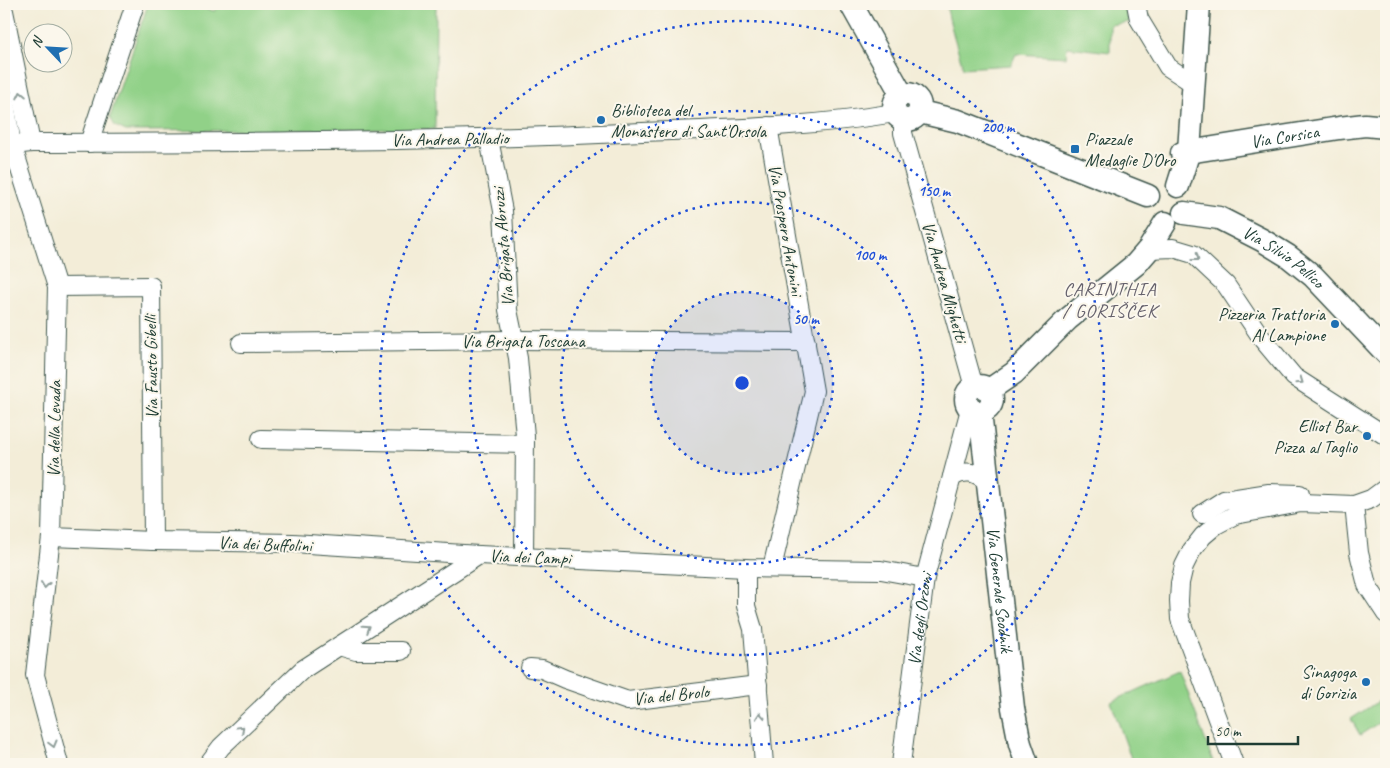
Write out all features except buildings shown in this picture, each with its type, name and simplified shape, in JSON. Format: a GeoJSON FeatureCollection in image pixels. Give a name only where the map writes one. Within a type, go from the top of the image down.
{"type":"FeatureCollection","features":[{"type":"Feature","properties":{"kind":"main road"},"geometry":{"type":"LineString","coordinates":[[851,4],[905,110],[958,121],[1148,196]]}},
{"type":"Feature","properties":{"kind":"main road"},"geometry":{"type":"LineString","coordinates":[[1175,185],[1186,152],[1194,84],[1199,4]]}},
{"type":"Feature","properties":{"kind":"main road","name":"Via Corsica"},"geometry":{"type":"LineString","coordinates":[[1186,152],[1339,128],[1365,125],[1386,127]]}},
{"type":"Feature","properties":{"kind":"main road"},"geometry":{"type":"LineString","coordinates":[[982,388],[1014,373],[1068,319],[1136,264],[1150,249],[1175,218],[1187,202],[1183,190],[1175,185],[1166,183],[1156,187],[1148,196],[1149,212],[1156,219],[1175,218]]}},
{"type":"Feature","properties":{"kind":"main road","name":"Via Silvio Pellico"},"geometry":{"type":"LineString","coordinates":[[1175,218],[1219,218],[1288,256],[1313,276],[1386,354]]}},
{"type":"Feature","properties":{"kind":"main road","name":"Via degli Orzoni"},"geometry":{"type":"LineString","coordinates":[[975,411],[990,408],[992,404],[992,394],[982,388]]}},
{"type":"Feature","properties":{"kind":"main road","name":"Via Generale Scodnik"},"geometry":{"type":"LineString","coordinates":[[975,411],[988,482],[1013,708],[1020,744],[1027,764]]}},
{"type":"Feature","properties":{"kind":"street"},"geometry":{"type":"LineString","coordinates":[[89,143],[135,4]]}},
{"type":"Feature","properties":{"kind":"street"},"geometry":{"type":"LineString","coordinates":[[1136,4],[1139,19],[1168,67],[1194,84]]}},
{"type":"Feature","properties":{"kind":"street"},"geometry":{"type":"LineString","coordinates":[[4,11],[31,143]]}},
{"type":"Feature","properties":{"kind":"street","name":"Via della Levada"},"geometry":{"type":"LineString","coordinates":[[4,98],[8,145],[57,286],[51,537],[35,675],[59,764]]}},
{"type":"Feature","properties":{"kind":"street","name":"Via Andrea Palladio"},"geometry":{"type":"LineString","coordinates":[[8,145],[31,143],[490,139],[768,126],[867,118],[905,110]]}},
{"type":"Feature","properties":{"kind":"street","name":"Via Andrea Mighetti"},"geometry":{"type":"LineString","coordinates":[[905,110],[903,133],[982,388]]}},
{"type":"Feature","properties":{"kind":"street","name":"Via Prospero Antonini"},"geometry":{"type":"LineString","coordinates":[[768,126],[814,391],[772,568]]}},
{"type":"Feature","properties":{"kind":"street","name":"Via Brigata Abruzzi"},"geometry":{"type":"LineString","coordinates":[[490,139],[503,211],[508,310],[518,358],[525,444],[524,556]]}},
{"type":"Feature","properties":{"kind":"street"},"geometry":{"type":"LineString","coordinates":[[1150,249],[1173,248],[1193,254],[1226,285],[1263,340],[1294,378],[1386,436]]}},
{"type":"Feature","properties":{"kind":"street","name":"Via Fausto Gibelli"},"geometry":{"type":"LineString","coordinates":[[57,286],[150,286],[153,541]]}},
{"type":"Feature","properties":{"kind":"street","name":"Via Brigata Toscana"},"geometry":{"type":"LineString","coordinates":[[241,343],[514,340],[806,342]]}},
{"type":"Feature","properties":{"kind":"street","name":"Via degli Orzoni"},"geometry":{"type":"LineString","coordinates":[[901,764],[925,578],[952,477],[975,411]]}},
{"type":"Feature","properties":{"kind":"street"},"geometry":{"type":"LineString","coordinates":[[261,439],[525,444]]}},
{"type":"Feature","properties":{"kind":"street"},"geometry":{"type":"LineString","coordinates":[[952,477],[961,472],[971,472],[978,474],[988,482]]}},
{"type":"Feature","properties":{"kind":"street"},"geometry":{"type":"LineString","coordinates":[[1234,764],[1180,619],[1180,583],[1184,566],[1192,550],[1203,536],[1216,525],[1235,515],[1301,503],[1354,505],[1371,499],[1386,488]]}},
{"type":"Feature","properties":{"kind":"street"},"geometry":{"type":"LineString","coordinates":[[1202,514],[1224,500],[1269,493],[1300,494],[1301,503]]}},
{"type":"Feature","properties":{"kind":"street"},"geometry":{"type":"LineString","coordinates":[[1354,505],[1359,553],[1367,585],[1386,614]]}},
{"type":"Feature","properties":{"kind":"street","name":"Via dei Buffolini"},"geometry":{"type":"LineString","coordinates":[[51,537],[293,543],[479,555]]}},
{"type":"Feature","properties":{"kind":"street","name":"Via dei Campi"},"geometry":{"type":"LineString","coordinates":[[208,764],[221,748],[302,670],[479,555],[746,568],[882,570],[925,578]]}},
{"type":"Feature","properties":{"kind":"street"},"geometry":{"type":"LineString","coordinates":[[746,568],[746,606],[753,629],[764,764]]}},
{"type":"Feature","properties":{"kind":"street"},"geometry":{"type":"LineString","coordinates":[[339,646],[356,651],[401,651]]}},
{"type":"Feature","properties":{"kind":"street","name":"Via del Brolo"},"geometry":{"type":"LineString","coordinates":[[530,668],[542,669],[565,679],[628,700],[758,685]]}},
{"type":"Feature","properties":{"kind":"green space"},"geometry":{"type":"Polygon","coordinates":[[[148,4],[187,4],[215,11],[216,4],[436,4],[435,129],[126,131],[115,126],[110,117],[148,4]]]}},
{"type":"Feature","properties":{"kind":"green space"},"geometry":{"type":"Polygon","coordinates":[[[946,4],[1124,4],[1129,22],[1110,25],[1110,52],[1067,47],[1066,57],[1016,54],[1011,65],[963,68],[946,4]]]}},
{"type":"Feature","properties":{"kind":"green space"},"geometry":{"type":"Polygon","coordinates":[[[1180,671],[1214,764],[1133,764],[1111,702],[1180,671]]]}},
{"type":"Feature","properties":{"kind":"green space"},"geometry":{"type":"Polygon","coordinates":[[[1386,696],[1386,718],[1360,735],[1351,719],[1386,696]]]}},
{"type":"Feature","properties":{"kind":"place","name":"Biblioteca del Monastero di Sant'Orsola"},"geometry":{"type":"Point","coordinates":[601,120]}},
{"type":"Feature","properties":{"kind":"place","name":"Piazzale Medaglie D'Oro"},"geometry":{"type":"Point","coordinates":[1075,149]}},
{"type":"Feature","properties":{"kind":"place","name":"Pizzeria Trattoria Al Lampione"},"geometry":{"type":"Point","coordinates":[1335,324]}},
{"type":"Feature","properties":{"kind":"place","name":"Elliot Bar Pizza al Taglio"},"geometry":{"type":"Point","coordinates":[1367,436]}},
{"type":"Feature","properties":{"kind":"place","name":"Sinagoga di Gorizia"},"geometry":{"type":"Point","coordinates":[1366,682]}},
{"type":"Feature","properties":{"kind":"district","name":"CARINTHIA / GORIŠČEK"},"geometry":{"type":"Point","coordinates":[1110,299]}}]}
